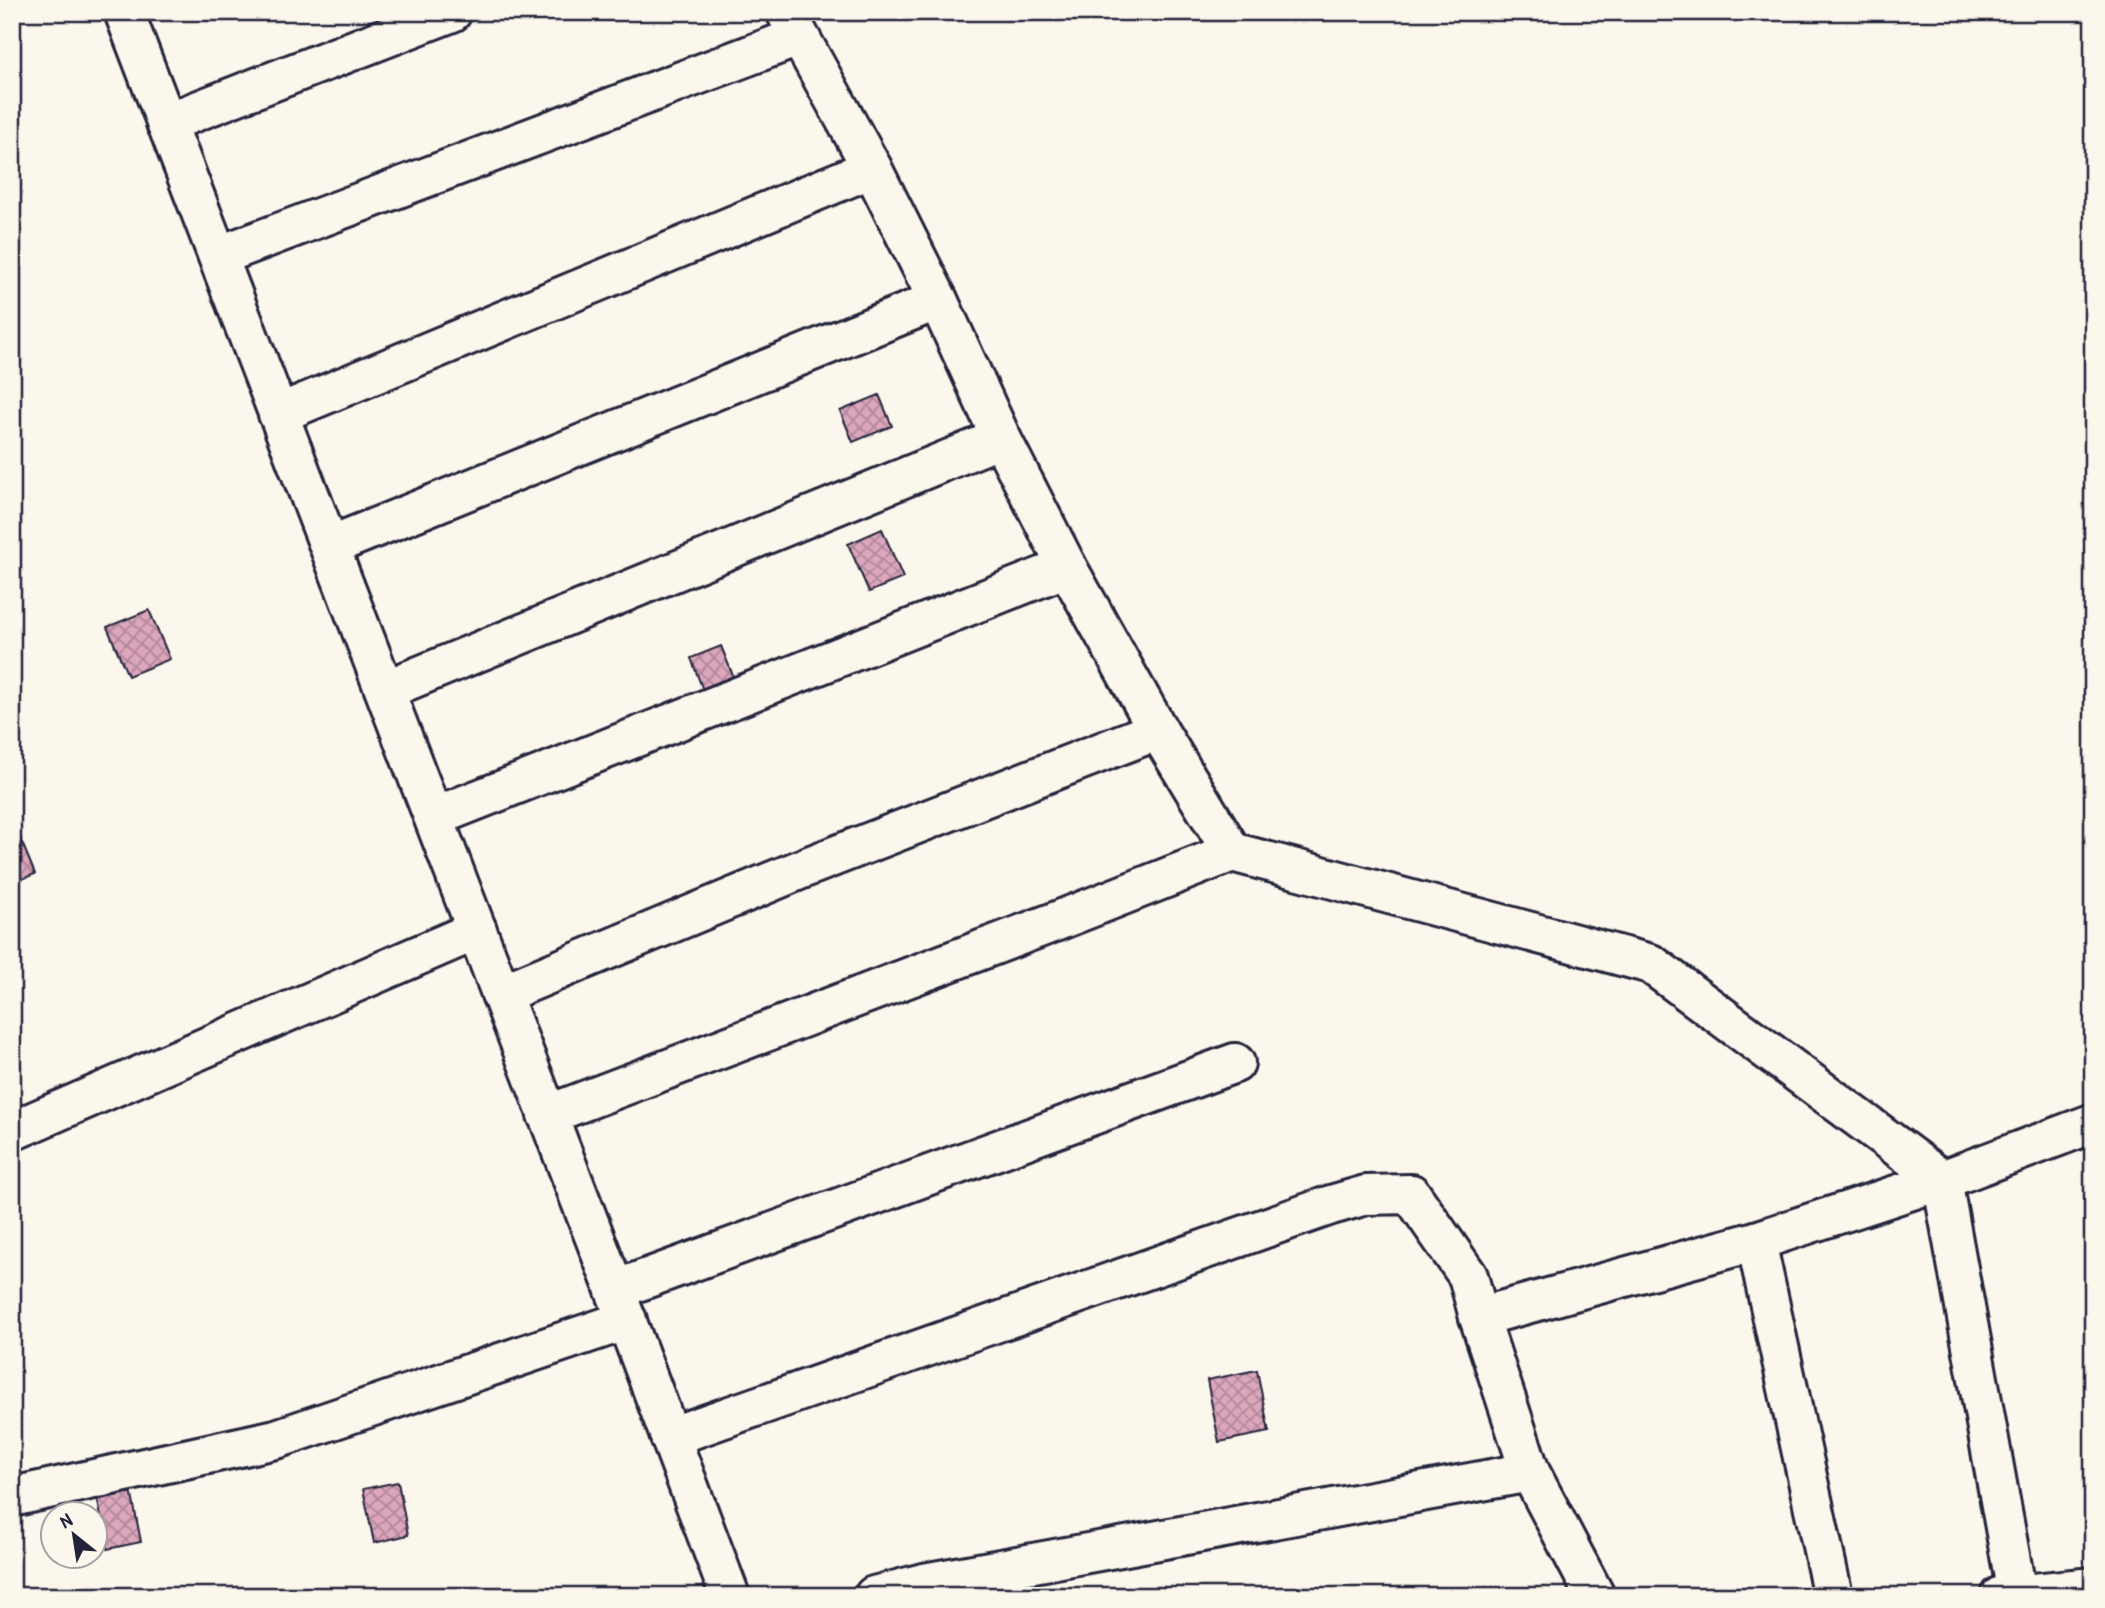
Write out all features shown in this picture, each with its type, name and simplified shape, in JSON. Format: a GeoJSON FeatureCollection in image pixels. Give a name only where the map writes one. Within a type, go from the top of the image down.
{"type":"FeatureCollection","features":[{"type":"Feature","properties":{"kind":"street"},"geometry":{"type":"LineString","coordinates":[[124,12],[621,1305],[730,1596]]}},
{"type":"Feature","properties":{"kind":"street"},"geometry":{"type":"LineString","coordinates":[[166,123],[452,12]]}},
{"type":"Feature","properties":{"kind":"street"},"geometry":{"type":"LineString","coordinates":[[218,256],[792,25],[872,168],[938,300],[1001,438],[1068,567],[1158,730],[1232,852]]}},
{"type":"Feature","properties":{"kind":"street"},"geometry":{"type":"LineString","coordinates":[[278,414],[872,168]]}},
{"type":"Feature","properties":{"kind":"street"},"geometry":{"type":"LineString","coordinates":[[330,546],[938,300]]}},
{"type":"Feature","properties":{"kind":"street"},"geometry":{"type":"LineString","coordinates":[[385,690],[1001,438]]}},
{"type":"Feature","properties":{"kind":"street"},"geometry":{"type":"LineString","coordinates":[[434,817],[1068,567]]}},
{"type":"Feature","properties":{"kind":"street"},"geometry":{"type":"LineString","coordinates":[[501,994],[810,866],[1158,730]]}},
{"type":"Feature","properties":{"kind":"street"},"geometry":{"type":"LineString","coordinates":[[547,1115],[1232,852],[1651,964],[1942,1180],[2009,1595],[2093,1587]]}},
{"type":"Feature","properties":{"kind":"street"},"geometry":{"type":"LineString","coordinates":[[12,1131],[477,930]]}},
{"type":"Feature","properties":{"kind":"street"},"geometry":{"type":"LineString","coordinates":[[12,1497],[276,1439],[1235,1063]]}},
{"type":"Feature","properties":{"kind":"street"},"geometry":{"type":"LineString","coordinates":[[1479,1317],[1756,1241],[1942,1180],[2091,1124]]}},
{"type":"Feature","properties":{"kind":"street"},"geometry":{"type":"LineString","coordinates":[[670,1437],[1366,1195],[1410,1194],[1468,1276],[1530,1472],[1595,1596]]}},
{"type":"Feature","properties":{"kind":"street"},"geometry":{"type":"LineString","coordinates":[[1756,1241],[1833,1596]]}},
{"type":"Feature","properties":{"kind":"street"},"geometry":{"type":"LineString","coordinates":[[874,1596],[923,1583],[1530,1472]]}},
{"type":"Feature","properties":{"kind":"building"},"geometry":{"type":"Polygon","coordinates":[[[879,395],[892,426],[853,442],[840,411],[879,395]]]}},
{"type":"Feature","properties":{"kind":"building"},"geometry":{"type":"Polygon","coordinates":[[[882,529],[903,578],[869,592],[848,544],[882,529]]]}},
{"type":"Feature","properties":{"kind":"building"},"geometry":{"type":"Polygon","coordinates":[[[149,610],[170,659],[128,676],[107,627],[149,610]]]}},
{"type":"Feature","properties":{"kind":"building"},"geometry":{"type":"Polygon","coordinates":[[[721,646],[738,688],[707,701],[691,658],[721,646]]]}},
{"type":"Feature","properties":{"kind":"building"},"geometry":{"type":"Polygon","coordinates":[[[12,822],[35,874],[12,883],[12,822]]]}},
{"type":"Feature","properties":{"kind":"building"},"geometry":{"type":"Polygon","coordinates":[[[1257,1370],[1269,1432],[1219,1442],[1207,1380],[1257,1370]]]}},
{"type":"Feature","properties":{"kind":"building"},"geometry":{"type":"Polygon","coordinates":[[[398,1482],[408,1535],[374,1543],[363,1489],[398,1482]]]}},
{"type":"Feature","properties":{"kind":"building"},"geometry":{"type":"Polygon","coordinates":[[[130,1485],[141,1542],[108,1549],[108,1500],[98,1500],[96,1491],[130,1485]]]}}]}
